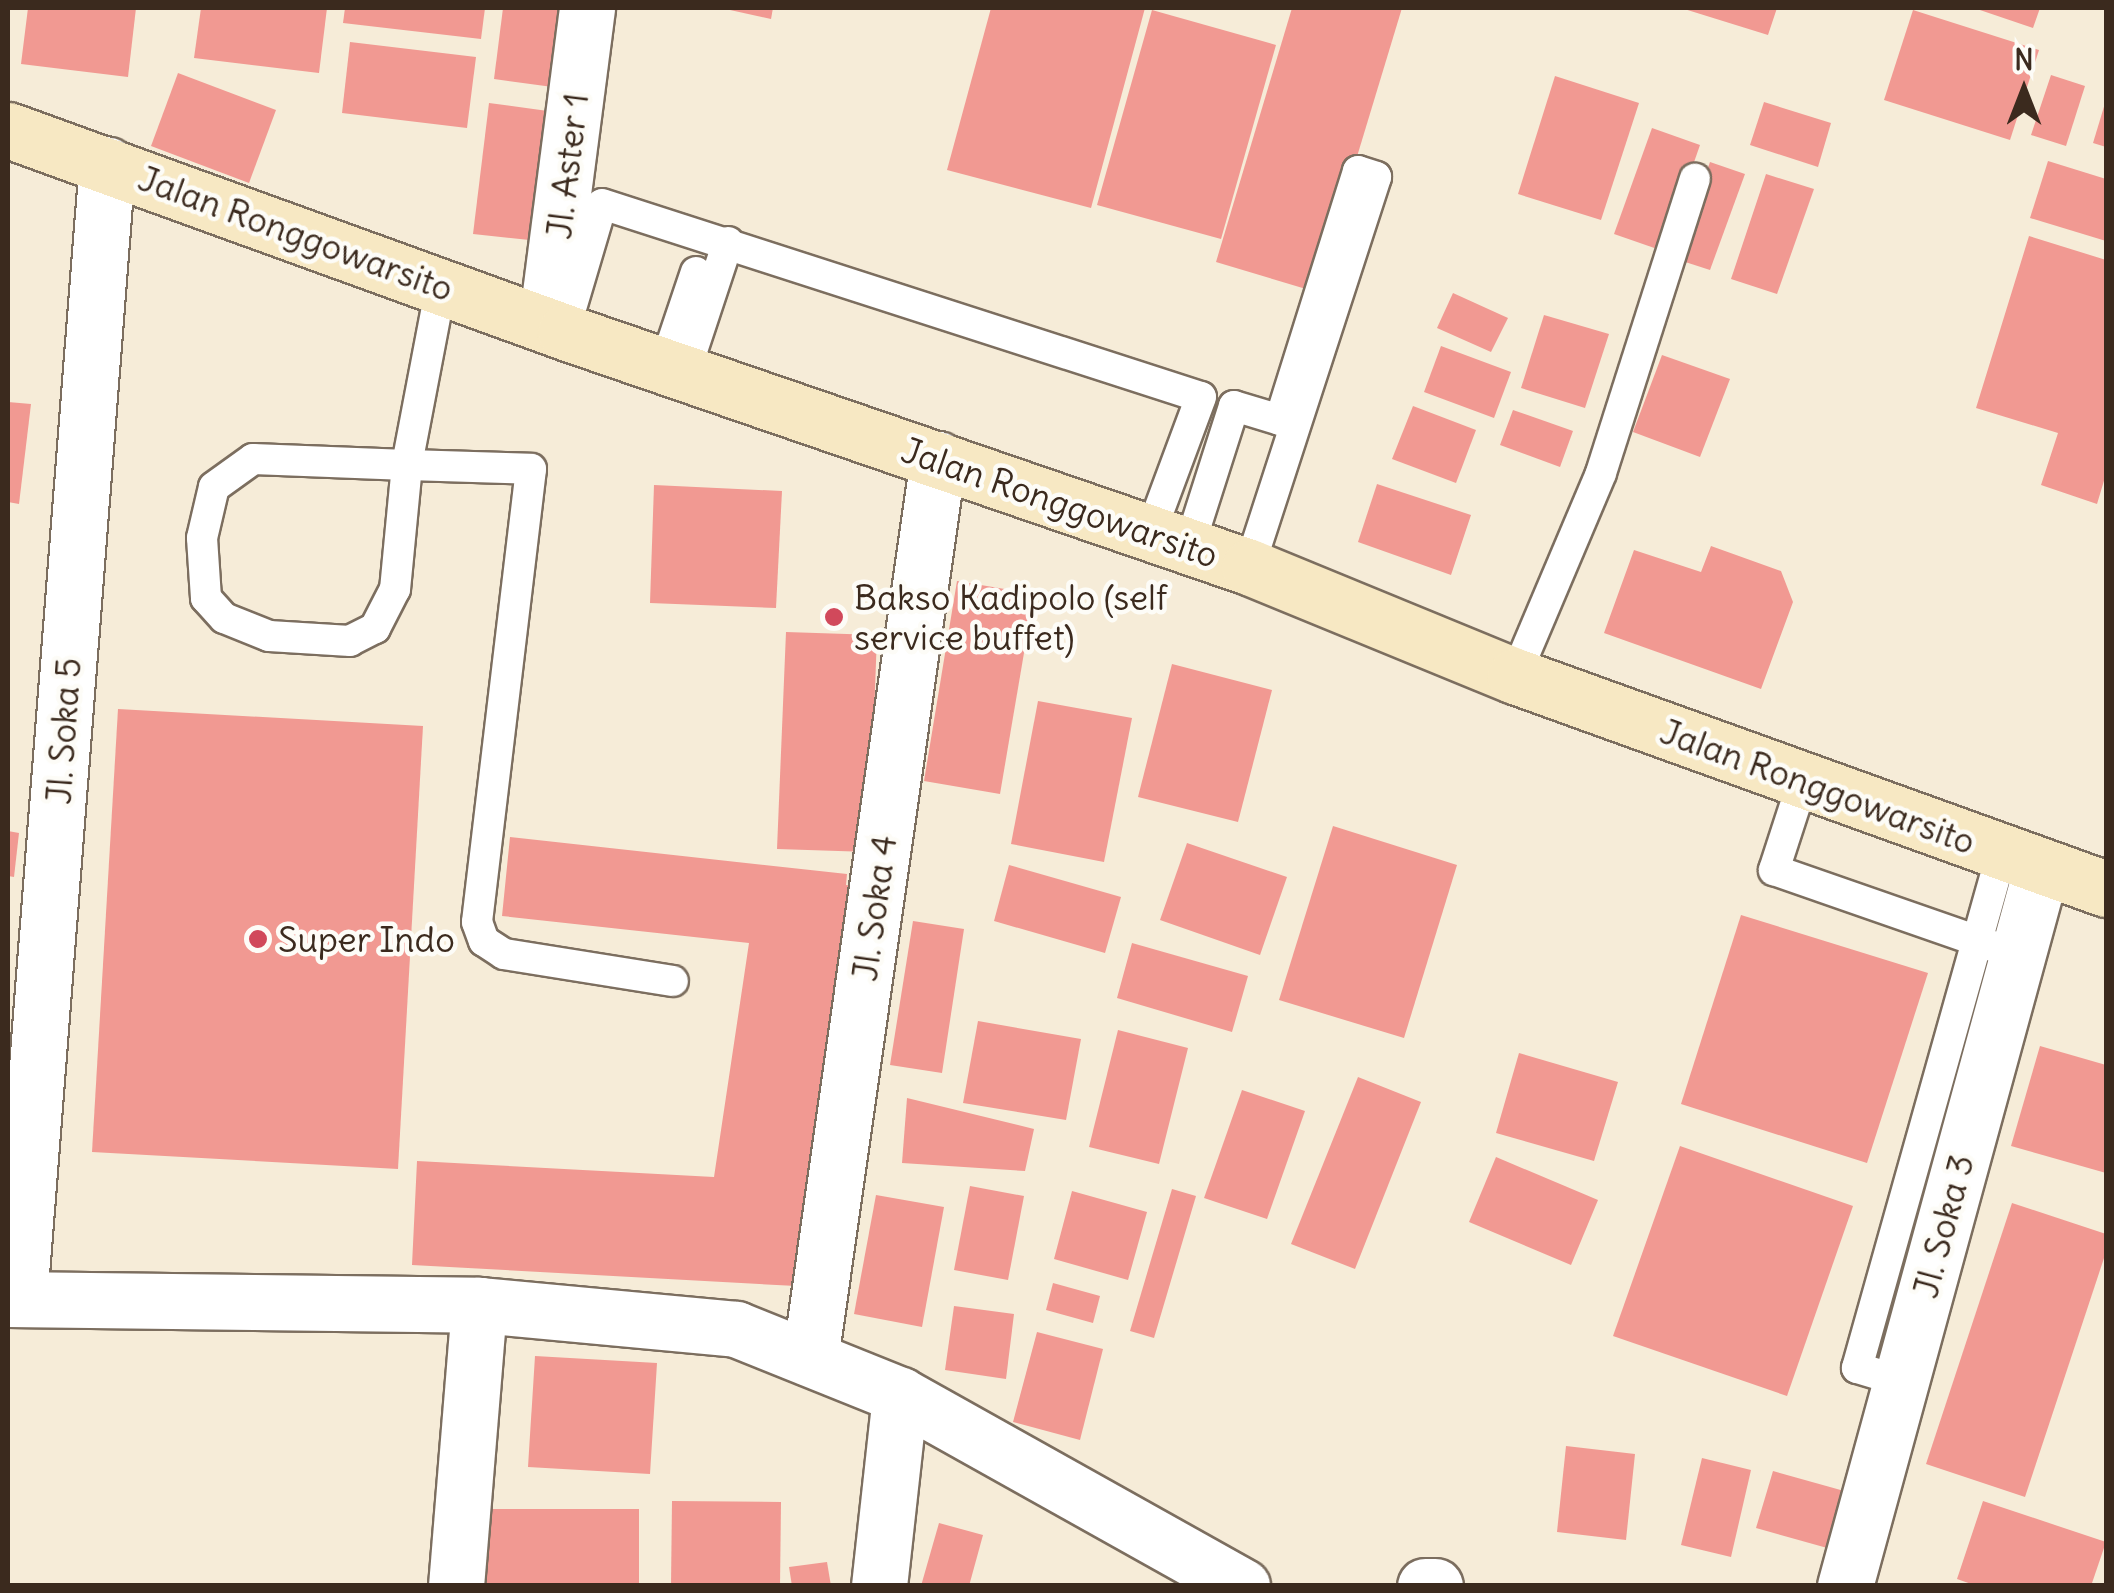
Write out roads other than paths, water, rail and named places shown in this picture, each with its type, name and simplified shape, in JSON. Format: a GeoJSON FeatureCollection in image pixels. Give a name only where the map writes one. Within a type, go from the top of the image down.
{"type":"FeatureCollection","features":[{"type":"Feature","properties":{"kind":"main road","name":"Jalan Ronggowarsito"},"geometry":{"type":"LineString","coordinates":[[8,130],[555,328],[1249,567],[1515,676],[2106,890]]}},
{"type":"Feature","properties":{"kind":"street","name":"Jl. Aster 1"},"geometry":{"type":"LineString","coordinates":[[555,328],[587,8]]}},
{"type":"Feature","properties":{"kind":"street","name":"Jl. Soka 5"},"geometry":{"type":"LineString","coordinates":[[13,1299],[107,164]]}},
{"type":"Feature","properties":{"kind":"street","name":"Jl. Soka 4"},"geometry":{"type":"LineString","coordinates":[[810,1358],[938,459]]}},
{"type":"Feature","properties":{"kind":"street","name":"Jl. Soka 3"},"geometry":{"type":"LineString","coordinates":[[1845,1586],[1901,1381],[1997,948],[2022,859]]}},
{"type":"Feature","properties":{"kind":"street"},"geometry":{"type":"LineString","coordinates":[[13,1299],[479,1305],[708,1323],[810,1358],[900,1395],[1242,1586]]}},
{"type":"Feature","properties":{"kind":"street"},"geometry":{"type":"LineString","coordinates":[[456,1586],[479,1305]]}},
{"type":"Feature","properties":{"kind":"street"},"geometry":{"type":"LineString","coordinates":[[879,1586],[900,1395]]}},
{"type":"Feature","properties":{"kind":"street"},"geometry":{"type":"LineString","coordinates":[[1425,1586],[1435,1586]]}},
{"type":"Feature","properties":{"kind":"lane"},"geometry":{"type":"LineString","coordinates":[[1169,540],[1234,406],[1280,420],[1358,171],[1376,176],[1249,567]]}},
{"type":"Feature","properties":{"kind":"lane"},"geometry":{"type":"LineString","coordinates":[[1515,676],[1601,474],[1695,179]]}},
{"type":"Feature","properties":{"kind":"lane"},"geometry":{"type":"LineString","coordinates":[[555,328],[602,204],[1201,397],[1169,540]]}},
{"type":"Feature","properties":{"kind":"lane"},"geometry":{"type":"LineString","coordinates":[[675,368],[718,239]]}},
{"type":"Feature","properties":{"kind":"lane"},"geometry":{"type":"LineString","coordinates":[[441,286],[407,465],[395,589],[376,628],[350,641],[269,636],[224,618],[206,598],[202,538],[214,488],[253,459],[407,465],[530,469],[477,922],[484,941],[504,954],[673,981]]}},
{"type":"Feature","properties":{"kind":"lane"},"geometry":{"type":"LineString","coordinates":[[1803,781],[1774,870],[1997,948]]}},
{"type":"Feature","properties":{"kind":"place","name":"Bakso Kadipolo (self service buffet)"},"geometry":{"type":"Point","coordinates":[834,617]}},
{"type":"Feature","properties":{"kind":"place","name":"Super Indo"},"geometry":{"type":"Point","coordinates":[258,939]}}]}
